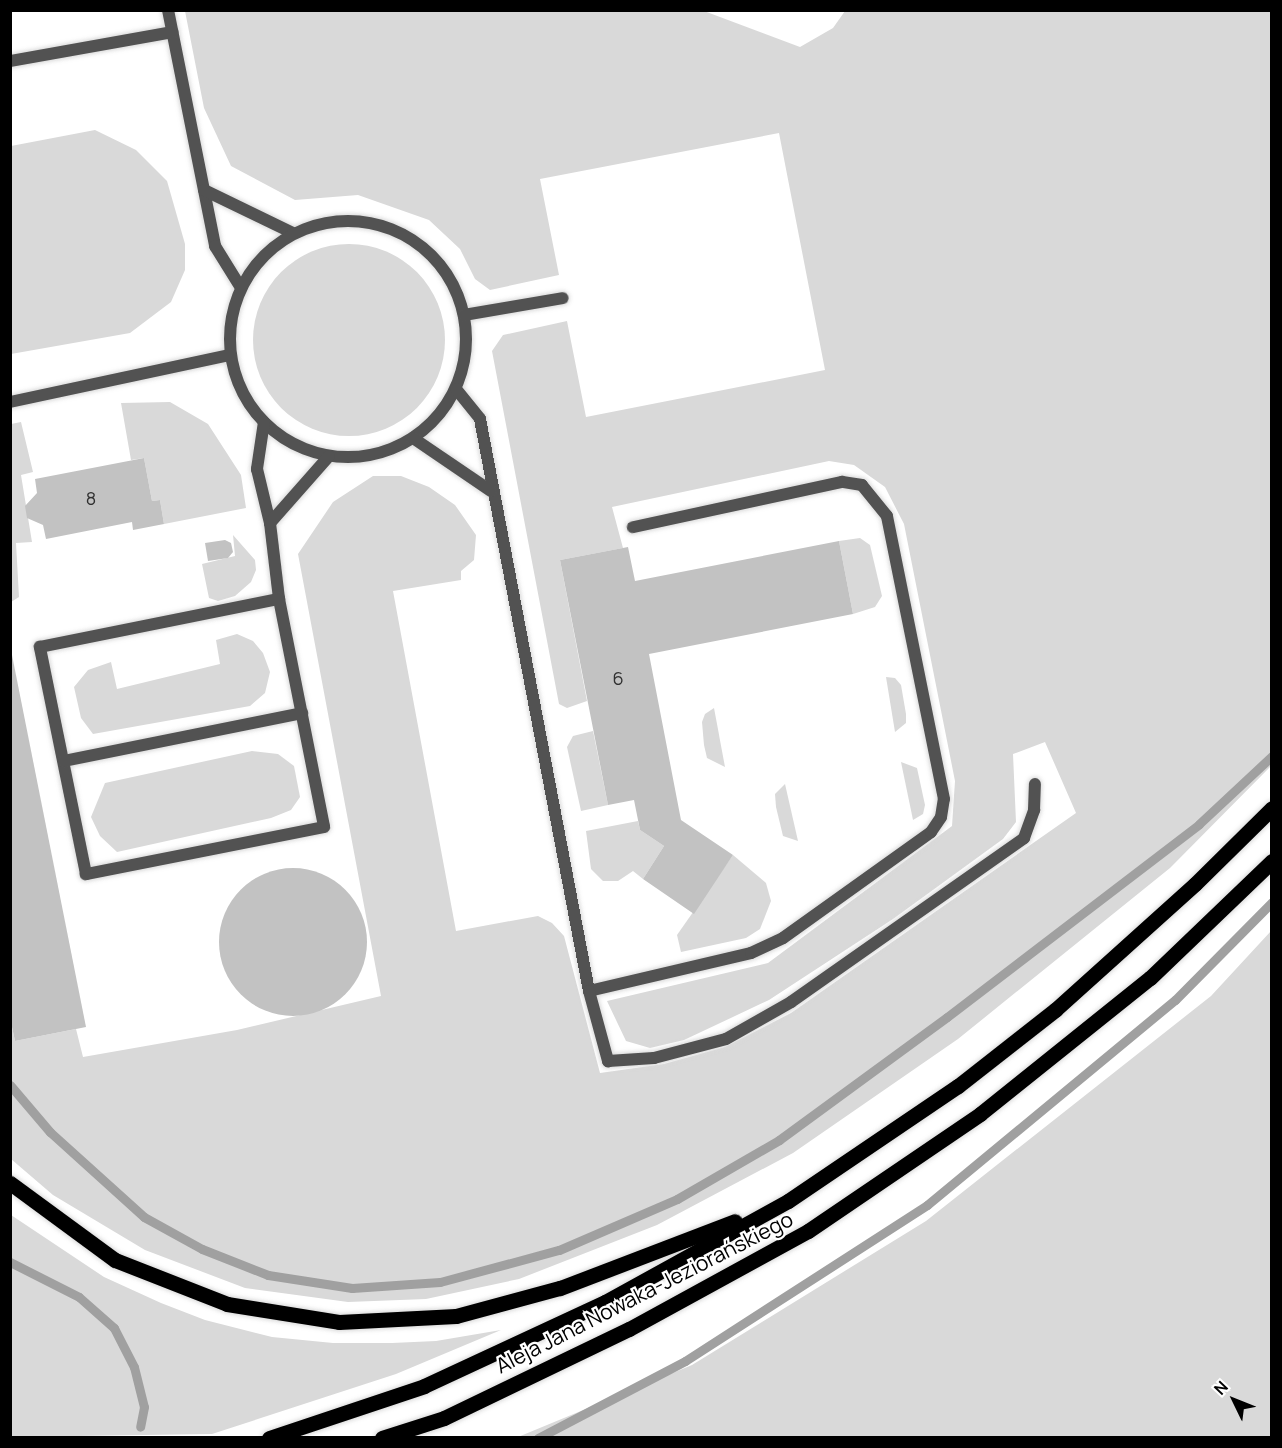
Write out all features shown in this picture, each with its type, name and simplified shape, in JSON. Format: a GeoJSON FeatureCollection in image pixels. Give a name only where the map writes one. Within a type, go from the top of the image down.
{"type":"FeatureCollection","features":[{"type":"Feature","properties":{"kind":"main road","name":"Aleja Jana Nowaka-Jeziorańskiego"},"geometry":{"type":"LineString","coordinates":[[269,1437],[435,1381],[605,1302],[788,1201],[958,1086],[1055,1010],[1196,884],[1272,808]]}},
{"type":"Feature","properties":{"kind":"main road","name":"Aleja Jana Nowaka-Jeziorańskiego"},"geometry":{"type":"LineString","coordinates":[[382,1437],[444,1418],[629,1329],[808,1231],[989,1107],[1150,978],[1272,861]]}},
{"type":"Feature","properties":{"kind":"main road"},"geometry":{"type":"LineString","coordinates":[[10,1183],[115,1260],[226,1304],[339,1322],[456,1316],[548,1292],[788,1201]]}},
{"type":"Feature","properties":{"kind":"lane"},"geometry":{"type":"LineString","coordinates":[[168,10],[194,154],[215,246],[241,288]]}},
{"type":"Feature","properties":{"kind":"lane"},"geometry":{"type":"LineString","coordinates":[[10,61],[172,32]]}},
{"type":"Feature","properties":{"kind":"lane"},"geometry":{"type":"LineString","coordinates":[[204,190],[293,233]]}},
{"type":"Feature","properties":{"kind":"lane"},"geometry":{"type":"LineString","coordinates":[[335,220],[379,224],[418,243],[448,275],[464,315],[466,353],[456,389],[438,416],[412,438],[387,451],[358,457],[329,456],[293,444],[264,422],[244,395],[230,355],[233,309],[241,288],[262,256],[293,233],[335,220]]}},
{"type":"Feature","properties":{"kind":"lane"},"geometry":{"type":"LineString","coordinates":[[464,315],[563,298]]}},
{"type":"Feature","properties":{"kind":"lane"},"geometry":{"type":"LineString","coordinates":[[10,402],[230,355]]}},
{"type":"Feature","properties":{"kind":"lane"},"geometry":{"type":"LineString","coordinates":[[456,389],[480,419],[491,491],[589,991],[608,1061],[654,1058],[726,1039],[791,1002],[1024,838],[1034,810],[1035,784]]}},
{"type":"Feature","properties":{"kind":"lane"},"geometry":{"type":"LineString","coordinates":[[264,422],[257,469],[270,524],[279,599],[324,827],[86,874],[40,647],[279,599]]}},
{"type":"Feature","properties":{"kind":"lane"},"geometry":{"type":"LineString","coordinates":[[412,438],[491,491]]}},
{"type":"Feature","properties":{"kind":"lane"},"geometry":{"type":"LineString","coordinates":[[270,524],[329,456]]}},
{"type":"Feature","properties":{"kind":"lane"},"geometry":{"type":"LineString","coordinates":[[589,991],[751,953],[783,938],[932,832],[941,817],[944,800],[887,516],[862,485],[842,482],[633,527]]}},
{"type":"Feature","properties":{"kind":"lane"},"geometry":{"type":"LineString","coordinates":[[64,761],[302,713]]}},
{"type":"Feature","properties":{"kind":"shaded area"},"geometry":{"type":"Polygon","coordinates":[[[185,11],[704,11],[800,47],[833,28],[845,11],[1271,11],[1271,766],[1170,868],[958,1039],[793,1153],[657,1225],[519,1279],[426,1299],[348,1302],[245,1288],[145,1250],[53,1195],[11,1159],[10,1018],[15,1041],[76,1029],[83,1057],[237,1030],[381,996],[298,554],[333,502],[373,476],[401,476],[429,487],[455,505],[476,535],[474,560],[461,571],[461,580],[393,591],[456,931],[538,916],[552,923],[564,936],[600,1073],[664,1064],[725,1047],[791,1013],[1076,813],[1045,742],[1013,754],[1016,822],[1003,839],[893,919],[769,1000],[684,1040],[650,1048],[626,1041],[607,1001],[768,963],[952,826],[955,781],[904,524],[885,487],[854,465],[829,461],[612,507],[623,548],[560,560],[587,701],[567,708],[559,704],[492,351],[503,335],[567,321],[586,417],[825,370],[779,133],[540,179],[559,275],[490,290],[475,279],[460,249],[429,220],[358,195],[295,200],[231,166],[204,108],[185,11]]]}},
{"type":"Feature","properties":{"kind":"shaded area"},"geometry":{"type":"Polygon","coordinates":[[[95,130],[136,150],[167,181],[185,244],[185,270],[171,302],[130,333],[11,354],[11,146],[95,130]]]}},
{"type":"Feature","properties":{"kind":"shaded area"},"geometry":{"type":"Polygon","coordinates":[[[349,244],[377,248],[402,260],[417,272],[429,287],[441,312],[445,340],[441,368],[429,393],[417,408],[402,420],[377,432],[349,436],[321,432],[296,420],[281,408],[269,393],[257,368],[253,340],[257,312],[269,287],[281,272],[296,260],[321,248],[349,244]]]}},
{"type":"Feature","properties":{"kind":"shaded area"},"geometry":{"type":"Polygon","coordinates":[[[170,402],[208,424],[241,475],[246,508],[164,524],[160,500],[152,501],[144,458],[131,460],[121,403],[170,402]]]}},
{"type":"Feature","properties":{"kind":"shaded area"},"geometry":{"type":"Polygon","coordinates":[[[21,422],[33,472],[21,475],[32,542],[16,543],[19,597],[11,602],[11,424],[21,422]]]}},
{"type":"Feature","properties":{"kind":"shaded area"},"geometry":{"type":"Polygon","coordinates":[[[233,535],[255,560],[256,570],[251,582],[235,596],[218,601],[209,598],[202,564],[235,556],[233,535]]]}},
{"type":"Feature","properties":{"kind":"shaded area"},"geometry":{"type":"Polygon","coordinates":[[[860,538],[870,545],[882,596],[875,607],[853,614],[839,541],[860,538]]]}},
{"type":"Feature","properties":{"kind":"shaded area"},"geometry":{"type":"Polygon","coordinates":[[[237,634],[253,641],[263,653],[270,672],[265,693],[250,706],[93,734],[81,718],[74,687],[88,670],[111,662],[117,689],[220,664],[216,640],[237,634]]]}},
{"type":"Feature","properties":{"kind":"shaded area"},"geometry":{"type":"Polygon","coordinates":[[[886,677],[895,678],[901,685],[906,714],[906,723],[895,732],[886,677]]]}},
{"type":"Feature","properties":{"kind":"shaded area"},"geometry":{"type":"Polygon","coordinates":[[[714,708],[725,767],[707,758],[704,745],[702,722],[705,714],[714,708]]]}},
{"type":"Feature","properties":{"kind":"shaded area"},"geometry":{"type":"Polygon","coordinates":[[[593,731],[608,805],[581,811],[567,747],[573,736],[593,731]]]}},
{"type":"Feature","properties":{"kind":"shaded area"},"geometry":{"type":"Polygon","coordinates":[[[252,751],[278,754],[294,766],[300,797],[291,810],[271,818],[117,852],[100,836],[91,817],[105,783],[252,751]]]}},
{"type":"Feature","properties":{"kind":"shaded area"},"geometry":{"type":"Polygon","coordinates":[[[901,762],[917,768],[925,805],[923,814],[913,820],[901,762]]]}},
{"type":"Feature","properties":{"kind":"shaded area"},"geometry":{"type":"Polygon","coordinates":[[[785,784],[798,841],[783,836],[776,807],[775,794],[785,784]]]}},
{"type":"Feature","properties":{"kind":"shaded area"},"geometry":{"type":"Polygon","coordinates":[[[638,821],[640,830],[664,846],[643,879],[633,871],[618,881],[603,881],[591,869],[586,831],[638,821]]]}},
{"type":"Feature","properties":{"kind":"shaded area"},"geometry":{"type":"Polygon","coordinates":[[[733,855],[766,883],[771,901],[760,929],[746,938],[681,952],[677,935],[733,855]]]}},
{"type":"Feature","properties":{"kind":"shaded area"},"geometry":{"type":"Polygon","coordinates":[[[1271,931],[1271,1437],[518,1437],[692,1365],[926,1221],[1211,996],[1271,931]]]}},
{"type":"Feature","properties":{"kind":"shaded area"},"geometry":{"type":"Polygon","coordinates":[[[11,1215],[104,1277],[205,1320],[272,1337],[333,1343],[392,1343],[436,1341],[501,1330],[396,1374],[212,1434],[11,1437],[11,1215]]]}},
{"type":"Feature","properties":{"kind":"building"},"geometry":{"type":"Polygon","coordinates":[[[144,458],[152,501],[160,500],[164,524],[133,530],[132,522],[46,539],[43,525],[27,518],[25,506],[37,493],[35,479],[144,458]]]}},
{"type":"Feature","properties":{"kind":"building"},"geometry":{"type":"Polygon","coordinates":[[[225,540],[231,543],[233,552],[228,558],[208,561],[205,543],[225,540]]]}},
{"type":"Feature","properties":{"kind":"building"},"geometry":{"type":"Polygon","coordinates":[[[839,541],[853,614],[649,654],[681,820],[733,855],[694,914],[643,879],[664,846],[640,830],[634,800],[608,805],[560,560],[628,547],[635,581],[839,541]]]}},
{"type":"Feature","properties":{"kind":"building"},"geometry":{"type":"Polygon","coordinates":[[[10,645],[86,1027],[15,1041],[10,1018],[10,645]]]}},
{"type":"Feature","properties":{"kind":"building"},"geometry":{"type":"Polygon","coordinates":[[[293,868],[321,873],[346,889],[362,914],[367,942],[362,970],[346,995],[321,1011],[293,1016],[265,1011],[240,995],[224,970],[219,942],[224,914],[240,889],[265,873],[293,868]]]}},
{"type":"Feature","properties":{"kind":"waterway"},"geometry":{"type":"LineString","coordinates":[[10,1085],[50,1132],[144,1217],[202,1249],[268,1275],[352,1288],[440,1282],[559,1250],[677,1199],[779,1140],[947,1017],[1199,824],[1272,756]]}},
{"type":"Feature","properties":{"kind":"waterway"},"geometry":{"type":"LineString","coordinates":[[538,1438],[685,1361],[927,1205],[1175,1000],[1272,902]]}},
{"type":"Feature","properties":{"kind":"waterway"},"geometry":{"type":"LineString","coordinates":[[10,1262],[79,1297],[114,1328],[134,1367],[144,1407],[140,1427]]}}]}
